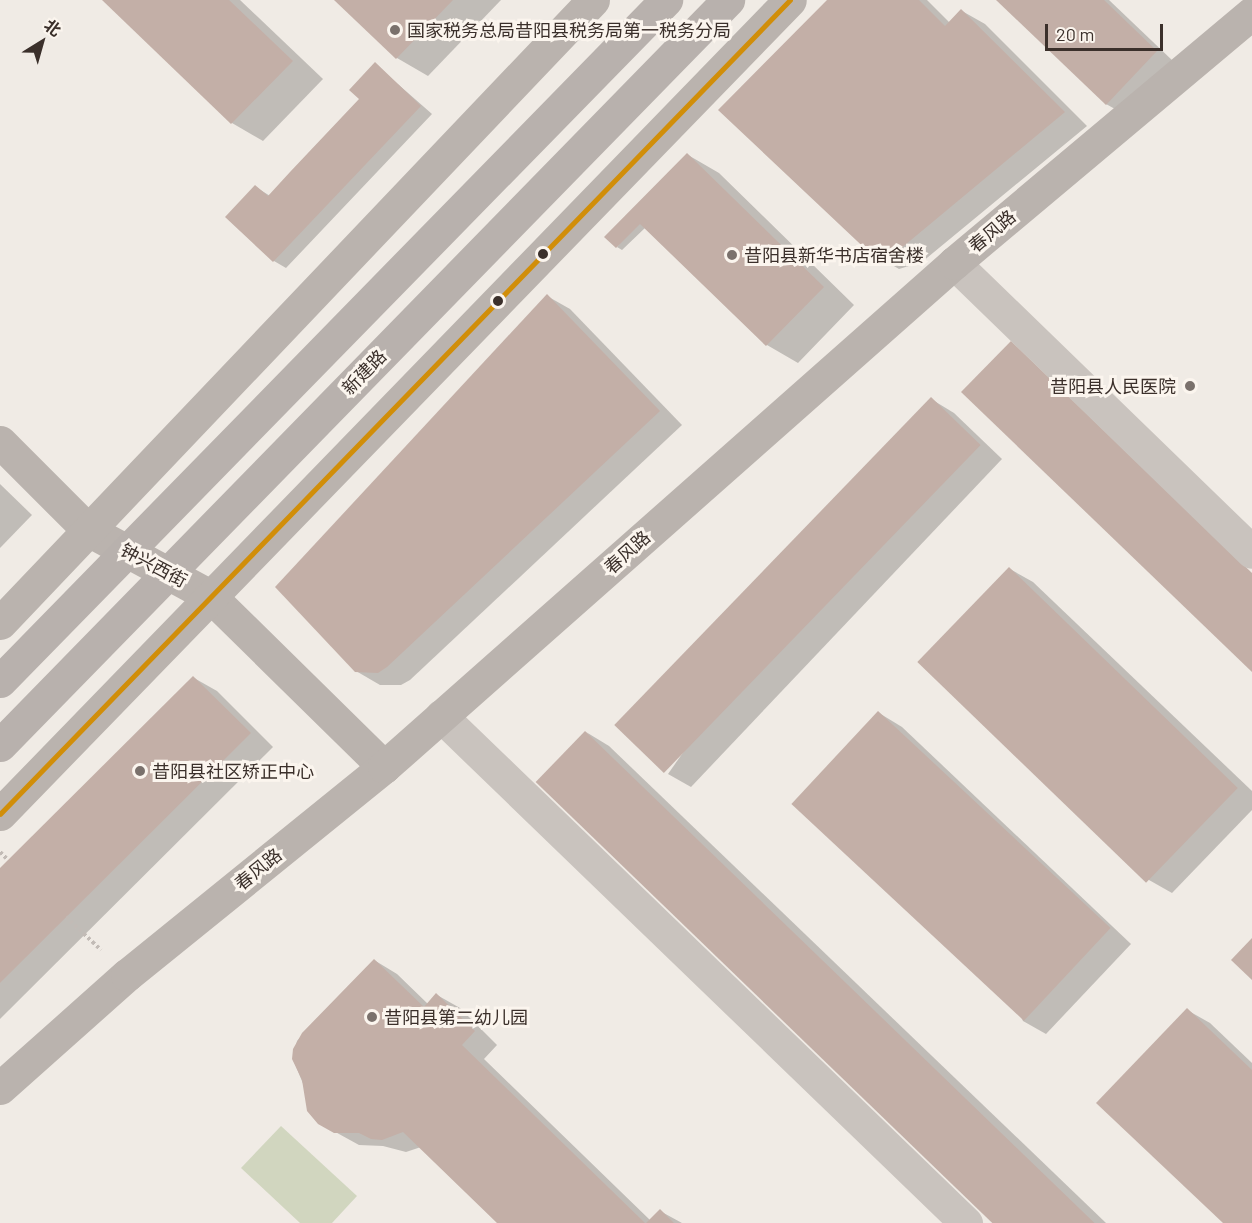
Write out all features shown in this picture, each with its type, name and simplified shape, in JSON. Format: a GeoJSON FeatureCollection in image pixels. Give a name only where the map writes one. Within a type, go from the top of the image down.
{"type":"FeatureCollection","features":[{"type":"Feature","properties":{"kind":"main road"},"geometry":{"type":"LineString","coordinates":[[0,623],[593,0]]}},
{"type":"Feature","properties":{"kind":"main road"},"geometry":{"type":"LineString","coordinates":[[0,681],[666,0]]}},
{"type":"Feature","properties":{"kind":"main road","name":"新建路"},"geometry":{"type":"LineString","coordinates":[[0,745],[728,0]]}},
{"type":"Feature","properties":{"kind":"main road"},"geometry":{"type":"LineString","coordinates":[[0,814],[790,0]]}},
{"type":"Feature","properties":{"kind":"main road","name":"春风路"},"geometry":{"type":"LineString","coordinates":[[0,1088],[127,975],[384,766],[954,263],[1252,13]]}},
{"type":"Feature","properties":{"kind":"main road","name":"钟兴西街"},"geometry":{"type":"LineString","coordinates":[[0,442],[88,530],[210,596],[384,766]]}},
{"type":"Feature","properties":{"kind":"street"},"geometry":{"type":"LineString","coordinates":[[954,263],[1252,552]]}},
{"type":"Feature","properties":{"kind":"street"},"geometry":{"type":"LineString","coordinates":[[441,716],[966,1223]]}},
{"type":"Feature","properties":{"kind":"path"},"geometry":{"type":"LineString","coordinates":[[0,852],[8,860]]}},
{"type":"Feature","properties":{"kind":"path"},"geometry":{"type":"LineString","coordinates":[[66,917],[127,975]]}},
{"type":"Feature","properties":{"kind":"green space"},"geometry":{"type":"Polygon","coordinates":[[[281,1126],[357,1196],[332,1223],[300,1223],[241,1168],[281,1126]]]}},
{"type":"Feature","properties":{"kind":"building"},"geometry":{"type":"Polygon","coordinates":[[[102,0],[229,0],[293,61],[231,124],[102,0]]]}},
{"type":"Feature","properties":{"kind":"building","name":"国家税务总局昔阳县税务局第一税务分局"},"geometry":{"type":"Polygon","coordinates":[[[334,0],[453,0],[396,59],[334,0]]]}},
{"type":"Feature","properties":{"kind":"building"},"geometry":{"type":"Polygon","coordinates":[[[827,0],[919,0],[945,26],[961,9],[1065,112],[899,250],[874,257],[718,110],[827,0]]]}},
{"type":"Feature","properties":{"kind":"building"},"geometry":{"type":"Polygon","coordinates":[[[996,0],[1104,0],[1157,51],[1106,105],[996,0]]]}},
{"type":"Feature","properties":{"kind":"building"},"geometry":{"type":"Polygon","coordinates":[[[375,62],[421,106],[273,262],[225,217],[255,185],[268,196],[359,99],[349,90],[375,62]]]}},
{"type":"Feature","properties":{"kind":"building","name":"昔阳县新华书店宿舍楼"},"geometry":{"type":"Polygon","coordinates":[[[687,153],[824,287],[766,346],[640,224],[616,248],[604,237],[687,153]]]}},
{"type":"Feature","properties":{"kind":"building"},"geometry":{"type":"Polygon","coordinates":[[[547,294],[660,411],[387,667],[378,673],[355,672],[275,587],[547,294]]]}},
{"type":"Feature","properties":{"kind":"building"},"geometry":{"type":"Polygon","coordinates":[[[1011,341],[1252,573],[1252,672],[961,392],[1011,341]]]}},
{"type":"Feature","properties":{"kind":"building"},"geometry":{"type":"Polygon","coordinates":[[[931,397],[981,445],[664,773],[614,725],[931,397]]]}},
{"type":"Feature","properties":{"kind":"building"},"geometry":{"type":"Polygon","coordinates":[[[1009,567],[1238,788],[1146,883],[917,662],[1009,567]]]}},
{"type":"Feature","properties":{"kind":"building"},"geometry":{"type":"Polygon","coordinates":[[[193,676],[251,733],[0,983],[0,868],[193,676]]]}},
{"type":"Feature","properties":{"kind":"building"},"geometry":{"type":"Polygon","coordinates":[[[878,711],[1111,928],[1024,1021],[791,804],[878,711]]]}},
{"type":"Feature","properties":{"kind":"building"},"geometry":{"type":"Polygon","coordinates":[[[585,731],[1094,1223],[992,1223],[536,782],[585,731]]]}},
{"type":"Feature","properties":{"kind":"building"},"geometry":{"type":"Polygon","coordinates":[[[1252,938],[1252,980],[1231,960],[1252,938]]]}},
{"type":"Feature","properties":{"kind":"building"},"geometry":{"type":"Polygon","coordinates":[[[374,959],[424,1007],[436,993],[475,1031],[462,1045],[645,1223],[497,1223],[403,1132],[382,1140],[371,1139],[359,1133],[334,1133],[318,1124],[307,1111],[302,1080],[292,1059],[293,1049],[302,1033],[374,959]]]}},
{"type":"Feature","properties":{"kind":"building"},"geometry":{"type":"Polygon","coordinates":[[[1187,1008],[1252,1070],[1252,1223],[1223,1223],[1096,1103],[1187,1008]]]}},
{"type":"Feature","properties":{"kind":"building"},"geometry":{"type":"Polygon","coordinates":[[[660,1209],[674,1223],[646,1223],[660,1209]]]}},
{"type":"Feature","properties":{"kind":"transit line"},"geometry":{"type":"LineString","coordinates":[[0,814],[790,0]]}},
{"type":"Feature","properties":{"kind":"place","name":"国家税务总局昔阳县税务局第一税务分局"},"geometry":{"type":"Point","coordinates":[395,30]}},
{"type":"Feature","properties":{"kind":"place","name":"昔阳县新华书店宿舍楼"},"geometry":{"type":"Point","coordinates":[732,255]}},
{"type":"Feature","properties":{"kind":"place","name":"昔阳县人民医院"},"geometry":{"type":"Point","coordinates":[1190,386]}},
{"type":"Feature","properties":{"kind":"place","name":"昔阳县社区矫正中心"},"geometry":{"type":"Point","coordinates":[140,771]}},
{"type":"Feature","properties":{"kind":"place","name":"昔阳县第二幼儿园"},"geometry":{"type":"Point","coordinates":[372,1017]}}]}
